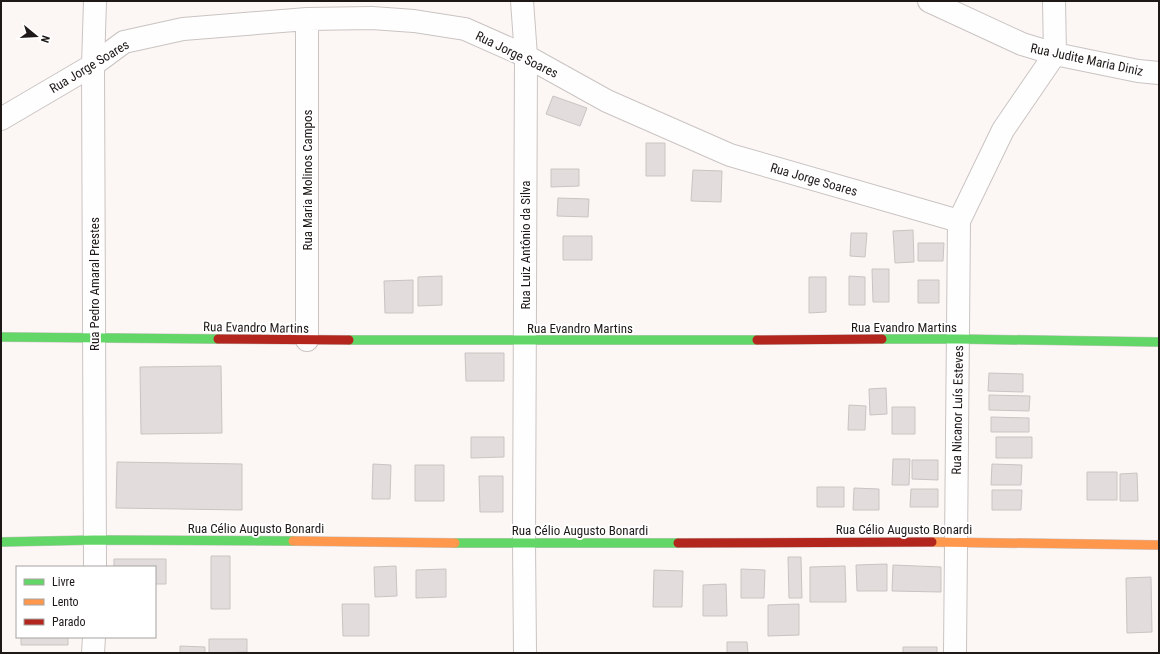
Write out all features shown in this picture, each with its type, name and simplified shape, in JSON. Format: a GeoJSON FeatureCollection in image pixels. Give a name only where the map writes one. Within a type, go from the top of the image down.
{"type":"FeatureCollection","features":[{"type":"Feature","properties":{"kind":"street","name":"Rua Pedro Amaral Prestes"},"geometry":{"type":"LineString","coordinates":[[95,1],[93,65],[95,566]]}},
{"type":"Feature","properties":{"kind":"street","name":"Rua Judite Maria Diniz"},"geometry":{"type":"LineString","coordinates":[[929,1],[1022,44],[1055,54],[1138,71],[1159,73]]}},
{"type":"Feature","properties":{"kind":"street"},"geometry":{"type":"LineString","coordinates":[[1054,1],[1055,54]]}},
{"type":"Feature","properties":{"kind":"street","name":"Rua Luiz Antônio da Silva"},"geometry":{"type":"LineString","coordinates":[[522,3],[526,56],[525,653]]}},
{"type":"Feature","properties":{"kind":"street","name":"Rua Jorge Soares"},"geometry":{"type":"LineString","coordinates":[[1,119],[93,65],[124,42],[175,31],[308,19],[372,18],[414,21],[465,29],[526,56],[607,101],[730,155],[959,221]]}},
{"type":"Feature","properties":{"kind":"street","name":"Rua Maria Molinos Campos"},"geometry":{"type":"LineString","coordinates":[[307,340],[308,19]]}},
{"type":"Feature","properties":{"kind":"street","name":"Rua Nicanor Luís Esteves"},"geometry":{"type":"LineString","coordinates":[[955,653],[959,221],[1003,130],[1055,54]]}},
{"type":"Feature","properties":{"kind":"street","name":"Rua Evandro Martins"},"geometry":{"type":"LineString","coordinates":[[1,337],[525,341],[958,339],[1159,342]]}},
{"type":"Feature","properties":{"kind":"street","name":"Rua Célio Augusto Bonardi"},"geometry":{"type":"LineString","coordinates":[[1,542],[95,540],[524,543],[956,542],[1159,545]]}},
{"type":"Feature","properties":{"kind":"street"},"geometry":{"type":"LineString","coordinates":[[93,653],[94,638]]}},
{"type":"Feature","properties":{"kind":"building"},"geometry":{"type":"Polygon","coordinates":[[[553,96],[587,108],[580,126],[546,114],[553,96]]]}},
{"type":"Feature","properties":{"kind":"building"},"geometry":{"type":"Polygon","coordinates":[[[646,143],[665,143],[665,176],[646,176],[646,143]]]}},
{"type":"Feature","properties":{"kind":"building"},"geometry":{"type":"Polygon","coordinates":[[[551,169],[579,169],[579,186],[551,187],[551,169]]]}},
{"type":"Feature","properties":{"kind":"building"},"geometry":{"type":"Polygon","coordinates":[[[693,170],[722,171],[721,202],[691,201],[693,170]]]}},
{"type":"Feature","properties":{"kind":"building"},"geometry":{"type":"Polygon","coordinates":[[[558,198],[589,199],[588,217],[557,216],[558,198]]]}},
{"type":"Feature","properties":{"kind":"building"},"geometry":{"type":"Polygon","coordinates":[[[913,230],[914,262],[895,263],[893,231],[913,230]]]}},
{"type":"Feature","properties":{"kind":"building"},"geometry":{"type":"Polygon","coordinates":[[[851,233],[867,233],[865,257],[850,256],[851,233]]]}},
{"type":"Feature","properties":{"kind":"building"},"geometry":{"type":"Polygon","coordinates":[[[563,236],[592,236],[592,260],[563,260],[563,236]]]}},
{"type":"Feature","properties":{"kind":"building"},"geometry":{"type":"Polygon","coordinates":[[[918,243],[944,243],[943,261],[918,261],[918,243]]]}},
{"type":"Feature","properties":{"kind":"building"},"geometry":{"type":"Polygon","coordinates":[[[872,269],[889,269],[889,302],[873,302],[872,269]]]}},
{"type":"Feature","properties":{"kind":"building"},"geometry":{"type":"Polygon","coordinates":[[[442,276],[442,305],[418,306],[418,277],[442,276]]]}},
{"type":"Feature","properties":{"kind":"building"},"geometry":{"type":"Polygon","coordinates":[[[849,276],[865,277],[865,305],[849,305],[849,276]]]}},
{"type":"Feature","properties":{"kind":"building"},"geometry":{"type":"Polygon","coordinates":[[[809,277],[826,277],[826,312],[809,313],[809,277]]]}},
{"type":"Feature","properties":{"kind":"building"},"geometry":{"type":"Polygon","coordinates":[[[413,280],[413,313],[385,313],[384,281],[413,280]]]}},
{"type":"Feature","properties":{"kind":"building"},"geometry":{"type":"Polygon","coordinates":[[[918,280],[939,280],[939,303],[918,303],[918,280]]]}},
{"type":"Feature","properties":{"kind":"building"},"geometry":{"type":"Polygon","coordinates":[[[465,353],[504,353],[504,381],[466,381],[465,353]]]}},
{"type":"Feature","properties":{"kind":"building"},"geometry":{"type":"Polygon","coordinates":[[[221,366],[222,433],[141,434],[140,367],[221,366]]]}},
{"type":"Feature","properties":{"kind":"building"},"geometry":{"type":"Polygon","coordinates":[[[989,373],[1023,374],[1023,392],[988,391],[989,373]]]}},
{"type":"Feature","properties":{"kind":"building"},"geometry":{"type":"Polygon","coordinates":[[[886,388],[887,414],[870,415],[869,389],[886,388]]]}},
{"type":"Feature","properties":{"kind":"building"},"geometry":{"type":"Polygon","coordinates":[[[989,395],[1030,396],[1029,411],[989,410],[989,395]]]}},
{"type":"Feature","properties":{"kind":"building"},"geometry":{"type":"Polygon","coordinates":[[[849,405],[866,406],[865,430],[848,430],[849,405]]]}},
{"type":"Feature","properties":{"kind":"building"},"geometry":{"type":"Polygon","coordinates":[[[892,407],[915,407],[915,434],[892,434],[892,407]]]}},
{"type":"Feature","properties":{"kind":"building"},"geometry":{"type":"Polygon","coordinates":[[[991,417],[1029,418],[1029,432],[991,432],[991,417]]]}},
{"type":"Feature","properties":{"kind":"building"},"geometry":{"type":"Polygon","coordinates":[[[471,437],[504,437],[504,457],[471,458],[471,437]]]}},
{"type":"Feature","properties":{"kind":"building"},"geometry":{"type":"Polygon","coordinates":[[[996,437],[1032,437],[1032,458],[996,458],[996,437]]]}},
{"type":"Feature","properties":{"kind":"building"},"geometry":{"type":"Polygon","coordinates":[[[893,459],[910,459],[909,485],[892,485],[893,459]]]}},
{"type":"Feature","properties":{"kind":"building"},"geometry":{"type":"Polygon","coordinates":[[[912,460],[938,460],[938,480],[912,479],[912,460]]]}},
{"type":"Feature","properties":{"kind":"building"},"geometry":{"type":"Polygon","coordinates":[[[117,462],[242,464],[242,510],[116,508],[117,462]]]}},
{"type":"Feature","properties":{"kind":"building"},"geometry":{"type":"Polygon","coordinates":[[[373,464],[391,465],[390,499],[372,499],[373,464]]]}},
{"type":"Feature","properties":{"kind":"building"},"geometry":{"type":"Polygon","coordinates":[[[992,464],[1022,465],[1021,485],[991,485],[992,464]]]}},
{"type":"Feature","properties":{"kind":"building"},"geometry":{"type":"Polygon","coordinates":[[[415,465],[444,465],[444,501],[415,501],[415,465]]]}},
{"type":"Feature","properties":{"kind":"building"},"geometry":{"type":"Polygon","coordinates":[[[1087,472],[1117,472],[1117,500],[1087,500],[1087,472]]]}},
{"type":"Feature","properties":{"kind":"building"},"geometry":{"type":"Polygon","coordinates":[[[1137,473],[1138,501],[1120,501],[1120,474],[1137,473]]]}},
{"type":"Feature","properties":{"kind":"building"},"geometry":{"type":"Polygon","coordinates":[[[479,476],[503,476],[503,512],[480,512],[479,476]]]}},
{"type":"Feature","properties":{"kind":"building"},"geometry":{"type":"Polygon","coordinates":[[[817,487],[844,487],[844,507],[817,507],[817,487]]]}},
{"type":"Feature","properties":{"kind":"building"},"geometry":{"type":"Polygon","coordinates":[[[854,488],[879,489],[879,510],[853,510],[854,488]]]}},
{"type":"Feature","properties":{"kind":"building"},"geometry":{"type":"Polygon","coordinates":[[[911,489],[938,489],[938,507],[910,507],[911,489]]]}},
{"type":"Feature","properties":{"kind":"building"},"geometry":{"type":"Polygon","coordinates":[[[992,490],[1022,490],[1021,510],[992,510],[992,490]]]}},
{"type":"Feature","properties":{"kind":"building"},"geometry":{"type":"Polygon","coordinates":[[[211,556],[230,556],[230,609],[211,609],[211,556]]]}},
{"type":"Feature","properties":{"kind":"building"},"geometry":{"type":"Polygon","coordinates":[[[788,557],[801,557],[802,598],[789,598],[788,557]]]}},
{"type":"Feature","properties":{"kind":"building"},"geometry":{"type":"Polygon","coordinates":[[[114,559],[166,559],[166,584],[156,584],[156,566],[114,566],[114,559]]]}},
{"type":"Feature","properties":{"kind":"building"},"geometry":{"type":"Polygon","coordinates":[[[887,564],[887,591],[857,591],[856,565],[887,564]]]}},
{"type":"Feature","properties":{"kind":"building"},"geometry":{"type":"Polygon","coordinates":[[[893,565],[941,567],[941,592],[892,591],[893,565]]]}},
{"type":"Feature","properties":{"kind":"building"},"geometry":{"type":"Polygon","coordinates":[[[396,566],[397,596],[375,597],[374,567],[396,566]]]}},
{"type":"Feature","properties":{"kind":"building"},"geometry":{"type":"Polygon","coordinates":[[[845,566],[846,602],[810,602],[810,567],[845,566]]]}},
{"type":"Feature","properties":{"kind":"building"},"geometry":{"type":"Polygon","coordinates":[[[446,569],[446,597],[416,598],[416,570],[446,569]]]}},
{"type":"Feature","properties":{"kind":"building"},"geometry":{"type":"Polygon","coordinates":[[[741,569],[765,570],[764,598],[741,598],[741,569]]]}},
{"type":"Feature","properties":{"kind":"building"},"geometry":{"type":"Polygon","coordinates":[[[654,570],[683,571],[682,607],[653,607],[654,570]]]}},
{"type":"Feature","properties":{"kind":"building"},"geometry":{"type":"Polygon","coordinates":[[[1151,577],[1152,632],[1127,633],[1126,578],[1151,577]]]}},
{"type":"Feature","properties":{"kind":"building"},"geometry":{"type":"Polygon","coordinates":[[[726,584],[727,616],[703,616],[703,585],[726,584]]]}},
{"type":"Feature","properties":{"kind":"building"},"geometry":{"type":"Polygon","coordinates":[[[342,604],[369,604],[369,636],[343,636],[342,604]]]}},
{"type":"Feature","properties":{"kind":"building"},"geometry":{"type":"Polygon","coordinates":[[[799,604],[799,635],[768,636],[768,605],[799,604]]]}},
{"type":"Feature","properties":{"kind":"building"},"geometry":{"type":"Polygon","coordinates":[[[21,638],[68,638],[68,645],[21,645],[21,638]]]}},
{"type":"Feature","properties":{"kind":"building"},"geometry":{"type":"Polygon","coordinates":[[[209,639],[247,639],[247,652],[209,653],[209,639]]]}},
{"type":"Feature","properties":{"kind":"building"},"geometry":{"type":"Polygon","coordinates":[[[727,642],[747,642],[748,653],[727,653],[727,642]]]}},
{"type":"Feature","properties":{"kind":"building"},"geometry":{"type":"Polygon","coordinates":[[[180,646],[205,647],[205,653],[180,653],[180,646]]]}},
{"type":"Feature","properties":{"kind":"building"},"geometry":{"type":"Polygon","coordinates":[[[903,647],[937,647],[937,653],[903,653],[903,647]]]}},
{"type":"Feature","properties":{"kind":"traffic: fast"},"geometry":{"type":"LineString","coordinates":[[1,337],[218,339]]}},
{"type":"Feature","properties":{"kind":"traffic: fast"},"geometry":{"type":"LineString","coordinates":[[882,339],[1159,342]]}},
{"type":"Feature","properties":{"kind":"traffic: fast"},"geometry":{"type":"LineString","coordinates":[[349,340],[757,340]]}},
{"type":"Feature","properties":{"kind":"traffic: fast"},"geometry":{"type":"LineString","coordinates":[[1,542],[95,540],[293,541]]}},
{"type":"Feature","properties":{"kind":"traffic: fast"},"geometry":{"type":"LineString","coordinates":[[455,543],[678,543]]}},
{"type":"Feature","properties":{"kind":"traffic: slow"},"geometry":{"type":"LineString","coordinates":[[293,541],[455,543]]}},
{"type":"Feature","properties":{"kind":"traffic: slow"},"geometry":{"type":"LineString","coordinates":[[932,542],[1159,545]]}},
{"type":"Feature","properties":{"kind":"traffic: jam"},"geometry":{"type":"LineString","coordinates":[[218,339],[349,340]]}},
{"type":"Feature","properties":{"kind":"traffic: jam"},"geometry":{"type":"LineString","coordinates":[[757,340],[882,339]]}},
{"type":"Feature","properties":{"kind":"traffic: jam"},"geometry":{"type":"LineString","coordinates":[[678,543],[932,542]]}}]}
